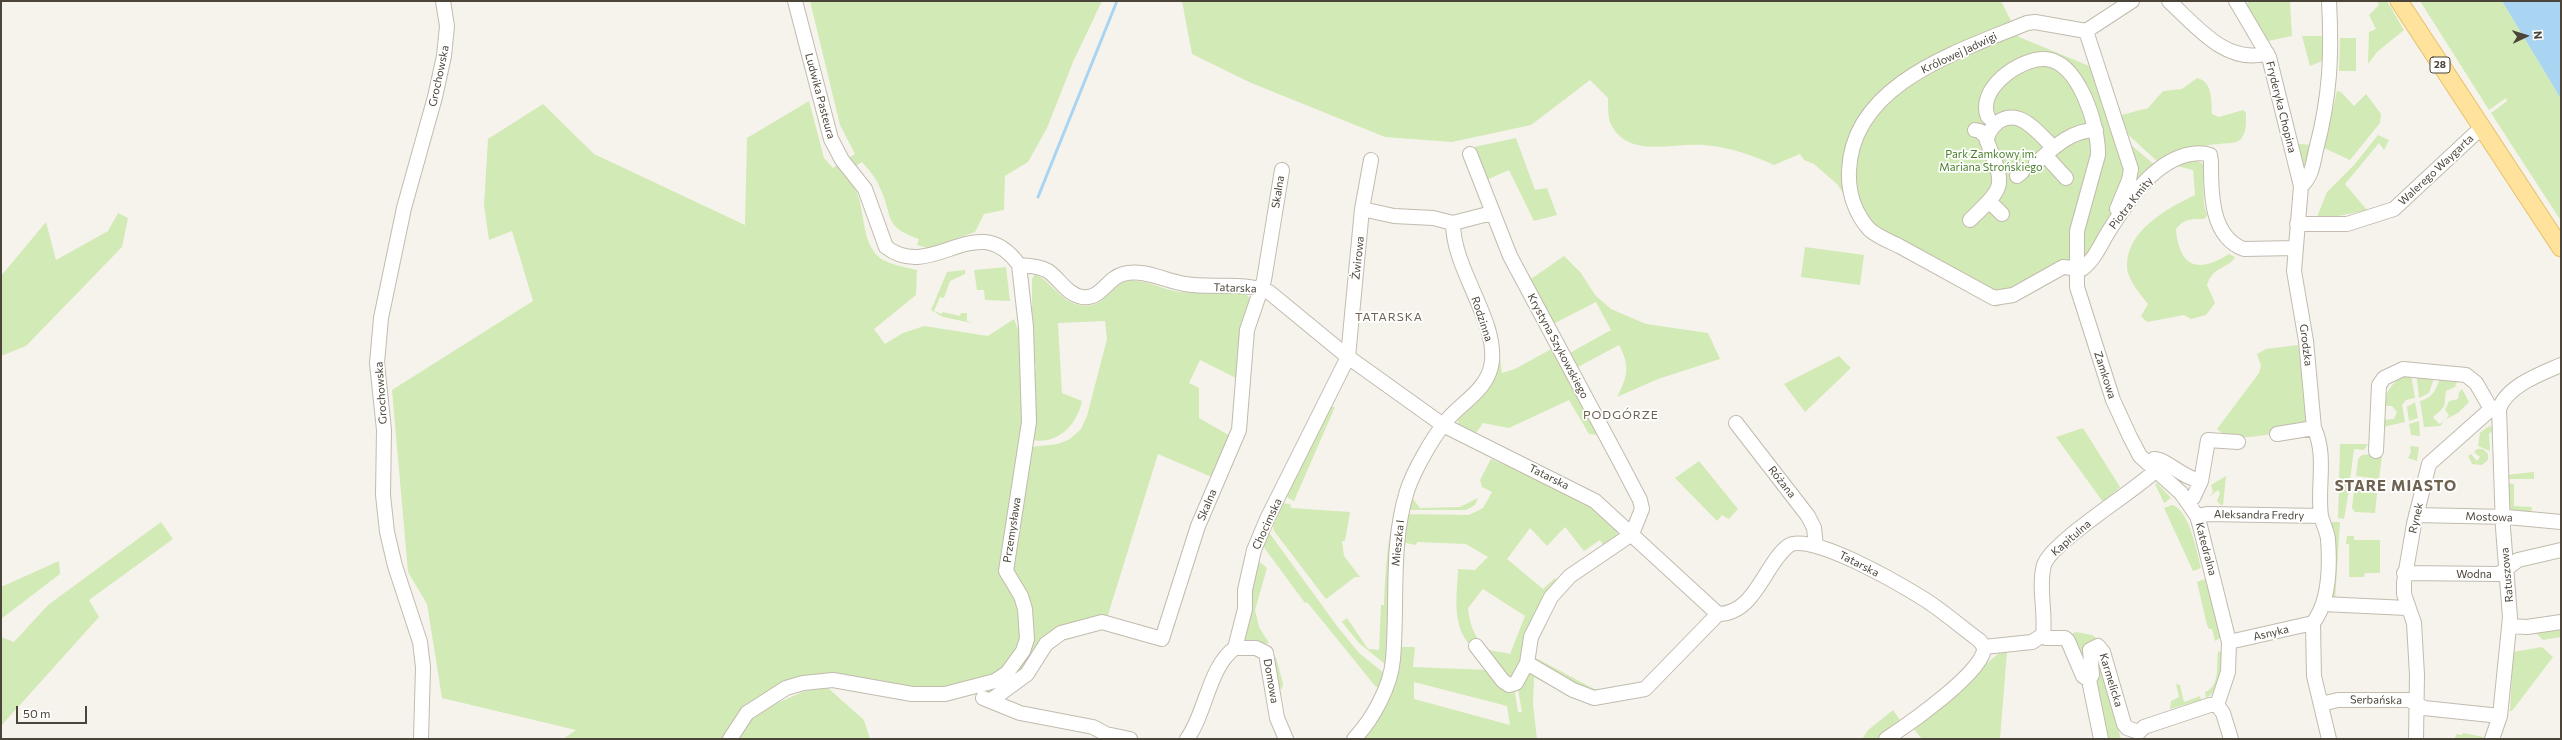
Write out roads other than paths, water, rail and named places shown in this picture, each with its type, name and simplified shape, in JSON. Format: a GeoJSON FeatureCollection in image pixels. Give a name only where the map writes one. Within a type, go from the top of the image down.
{"type":"FeatureCollection","features":[{"type":"Feature","properties":{"kind":"main road","name":"28"},"geometry":{"type":"LineString","coordinates":[[2399,1],[2561,248]]}},
{"type":"Feature","properties":{"kind":"street","name":"Grochowska"},"geometry":{"type":"LineString","coordinates":[[421,739],[423,667],[420,642],[395,566],[387,532],[383,495],[384,430],[377,362],[381,318],[404,208],[435,97],[444,56],[447,26],[443,1]]}},
{"type":"Feature","properties":{"kind":"street","name":"Ludwika Pasteura"},"geometry":{"type":"LineString","coordinates":[[795,1],[831,139],[842,160],[865,189],[886,247],[901,255],[919,258],[929,256],[974,240],[988,241],[999,245],[1013,257],[1019,265]]}},
{"type":"Feature","properties":{"kind":"street"},"geometry":{"type":"LineString","coordinates":[[2110,230],[2110,222],[2125,192],[2131,169],[2086,31],[2132,1]]}},
{"type":"Feature","properties":{"kind":"street"},"geometry":{"type":"LineString","coordinates":[[2169,1],[2217,45],[2254,55],[2267,53]]}},
{"type":"Feature","properties":{"kind":"street","name":"Fryderyka Chopina"},"geometry":{"type":"LineString","coordinates":[[2236,1],[2267,53],[2299,180]]}},
{"type":"Feature","properties":{"kind":"street"},"geometry":{"type":"LineString","coordinates":[[2299,180],[2310,174],[2328,100],[2330,72],[2329,1]]}},
{"type":"Feature","properties":{"kind":"street","name":"Królowej Jadwigi"},"geometry":{"type":"LineString","coordinates":[[2076,270],[2063,267],[2013,295],[1994,298],[1870,230],[1852,201],[1849,165],[1860,132],[1884,97],[1930,64],[2027,23],[2036,22],[2086,31]]}},
{"type":"Feature","properties":{"kind":"street","name":"Zamkowa"},"geometry":{"type":"LineString","coordinates":[[1989,124],[1991,93],[2010,69],[2029,61],[2046,59],[2059,64],[2078,86],[2092,113],[2096,130],[2098,155],[2078,226],[2076,270],[2077,287],[2113,400],[2140,456],[2155,465]]}},
{"type":"Feature","properties":{"kind":"street"},"geometry":{"type":"LineString","coordinates":[[1975,130],[1980,131],[1989,124],[2006,118],[2017,118],[2028,123],[2045,155],[2066,178]]}},
{"type":"Feature","properties":{"kind":"street"},"geometry":{"type":"LineString","coordinates":[[1970,220],[1998,192],[2000,172],[1989,124]]}},
{"type":"Feature","properties":{"kind":"street","name":"Walerego Waygarta"},"geometry":{"type":"LineString","coordinates":[[2297,224],[2347,224],[2394,209],[2481,128]]}},
{"type":"Feature","properties":{"kind":"street"},"geometry":{"type":"LineString","coordinates":[[2045,155],[2074,135],[2096,130]]}},
{"type":"Feature","properties":{"kind":"street","name":"Piotra Kmity"},"geometry":{"type":"LineString","coordinates":[[2076,270],[2082,269],[2089,264],[2110,230],[2147,179],[2174,159],[2204,153],[2210,155],[2214,212],[2228,238],[2237,246],[2244,249],[2295,248]]}},
{"type":"Feature","properties":{"kind":"street","name":"Krystyna Szykowskiego"},"geometry":{"type":"LineString","coordinates":[[1470,154],[1510,256],[1640,500],[1641,512],[1632,534]]}},
{"type":"Feature","properties":{"kind":"street","name":"Żwirowa"},"geometry":{"type":"LineString","coordinates":[[1348,357],[1362,209],[1371,160]]}},
{"type":"Feature","properties":{"kind":"street","name":"Skalna"},"geometry":{"type":"LineString","coordinates":[[990,700],[1027,674],[1046,644],[1061,633],[1102,622],[1162,639],[1198,526],[1239,430],[1247,330],[1264,280],[1282,170]]}},
{"type":"Feature","properties":{"kind":"street","name":"Grodzka"},"geometry":{"type":"LineString","coordinates":[[2299,180],[2294,271],[2306,340],[2314,428],[2320,439],[2321,516]]}},
{"type":"Feature","properties":{"kind":"street"},"geometry":{"type":"LineString","coordinates":[[1989,201],[2002,214]]}},
{"type":"Feature","properties":{"kind":"street"},"geometry":{"type":"LineString","coordinates":[[1362,209],[1394,216],[1433,218],[1453,223],[1492,213]]}},
{"type":"Feature","properties":{"kind":"street","name":"Rodzinna"},"geometry":{"type":"LineString","coordinates":[[1443,425],[1482,384],[1489,372],[1492,361],[1487,330],[1456,247],[1453,223]]}},
{"type":"Feature","properties":{"kind":"street","name":"Tatarska"},"geometry":{"type":"LineString","coordinates":[[1019,265],[1039,267],[1050,272],[1068,291],[1081,297],[1090,296],[1100,292],[1122,274],[1129,273],[1153,275],[1185,284],[1261,288],[1269,292],[1348,357],[1443,425],[1590,497],[1718,614],[1733,610],[1747,601],[1789,546],[1797,543],[1816,546],[1844,556],[1924,599],[1980,641],[1984,647]]}},
{"type":"Feature","properties":{"kind":"street","name":"Przemysława"},"geometry":{"type":"LineString","coordinates":[[730,739],[747,713],[786,688],[803,683],[833,680],[927,695],[945,694],[995,681],[1007,673],[1023,651],[1027,639],[1025,609],[1021,596],[1006,571],[1029,422],[1026,327],[1019,265]]}},
{"type":"Feature","properties":{"kind":"street","name":"Chocimska"},"geometry":{"type":"LineString","coordinates":[[1235,648],[1245,608],[1245,590],[1254,550],[1266,519],[1348,357]]}},
{"type":"Feature","properties":{"kind":"street","name":"Rynek"},"geometry":{"type":"LineString","coordinates":[[2416,704],[2414,623],[2404,594],[2404,573],[2416,515],[2429,464],[2517,389],[2561,365]]}},
{"type":"Feature","properties":{"kind":"street"},"geometry":{"type":"LineString","coordinates":[[2376,451],[2378,430],[2376,418],[2379,385],[2384,378],[2403,369],[2466,375],[2476,383],[2495,409]]}},
{"type":"Feature","properties":{"kind":"street","name":"Ratuszowa"},"geometry":{"type":"LineString","coordinates":[[2492,739],[2500,716],[2509,626],[2495,409]]}},
{"type":"Feature","properties":{"kind":"street","name":"Różana"},"geometry":{"type":"LineString","coordinates":[[1736,423],[1808,516],[1816,534],[1816,546]]}},
{"type":"Feature","properties":{"kind":"street","name":"Mieszka I"},"geometry":{"type":"LineString","coordinates":[[1354,739],[1361,732],[1387,686],[1393,660],[1395,571],[1401,512],[1408,489],[1443,425]]}},
{"type":"Feature","properties":{"kind":"street"},"geometry":{"type":"LineString","coordinates":[[2277,434],[2314,428]]}},
{"type":"Feature","properties":{"kind":"street"},"geometry":{"type":"LineString","coordinates":[[2193,498],[2201,481],[2208,440],[2238,442]]}},
{"type":"Feature","properties":{"kind":"street"},"geometry":{"type":"LineString","coordinates":[[2155,465],[2164,461],[2186,477],[2201,481]]}},
{"type":"Feature","properties":{"kind":"street","name":"Katedralna"},"geometry":{"type":"LineString","coordinates":[[2155,465],[2180,493],[2197,516],[2229,642],[2228,672],[2217,705]]}},
{"type":"Feature","properties":{"kind":"street","name":"Kapitulna"},"geometry":{"type":"LineString","coordinates":[[2043,635],[2043,574],[2049,556],[2122,495],[2155,465]]}},
{"type":"Feature","properties":{"kind":"street","name":"Aleksandra Fredry"},"geometry":{"type":"LineString","coordinates":[[2197,516],[2207,514],[2321,516]]}},
{"type":"Feature","properties":{"kind":"street","name":"Mostowa"},"geometry":{"type":"LineString","coordinates":[[2416,515],[2502,517],[2561,522]]}},
{"type":"Feature","properties":{"kind":"street"},"geometry":{"type":"LineString","coordinates":[[2321,516],[2328,538],[2328,571],[2323,604],[2313,623],[2314,676],[2329,739]]}},
{"type":"Feature","properties":{"kind":"street"},"geometry":{"type":"LineString","coordinates":[[1476,646],[1504,681],[1509,685],[1516,683],[1527,663],[1531,637],[1551,597],[1570,576],[1632,534]]}},
{"type":"Feature","properties":{"kind":"street","name":"Wodna"},"geometry":{"type":"LineString","coordinates":[[2404,573],[2497,574],[2518,560],[2561,550]]}},
{"type":"Feature","properties":{"kind":"street"},"geometry":{"type":"LineString","coordinates":[[2323,604],[2408,608]]}},
{"type":"Feature","properties":{"kind":"street"},"geometry":{"type":"LineString","coordinates":[[1527,663],[1573,690],[1594,698],[1645,689],[1718,614]]}},
{"type":"Feature","properties":{"kind":"street"},"geometry":{"type":"LineString","coordinates":[[2509,626],[2527,627],[2561,622]]}},
{"type":"Feature","properties":{"kind":"street","name":"Asnyka"},"geometry":{"type":"LineString","coordinates":[[2229,642],[2313,623]]}},
{"type":"Feature","properties":{"kind":"street"},"geometry":{"type":"LineString","coordinates":[[1886,739],[1936,705],[1981,659],[1984,647],[2036,641],[2043,635]]}},
{"type":"Feature","properties":{"kind":"street","name":"Karmelicka"},"geometry":{"type":"LineString","coordinates":[[2043,635],[2046,638],[2065,638],[2083,676],[2089,680]]}},
{"type":"Feature","properties":{"kind":"street","name":"Karmelicka"},"geometry":{"type":"LineString","coordinates":[[2100,739],[2089,680],[2092,675],[2090,650],[2098,646],[2103,652],[2124,724],[2134,735]]}},
{"type":"Feature","properties":{"kind":"street"},"geometry":{"type":"LineString","coordinates":[[1187,739],[1218,668],[1226,654],[1235,648]]}},
{"type":"Feature","properties":{"kind":"street","name":"Domowa"},"geometry":{"type":"LineString","coordinates":[[1235,648],[1256,648],[1266,652],[1277,718],[1286,739]]}},
{"type":"Feature","properties":{"kind":"street"},"geometry":{"type":"LineString","coordinates":[[972,688],[976,695],[1020,713],[1093,728],[1106,736],[1130,739]]}},
{"type":"Feature","properties":{"kind":"street","name":"Serbańska"},"geometry":{"type":"LineString","coordinates":[[2321,704],[2338,700],[2409,700],[2424,708],[2500,716]]}},
{"type":"Feature","properties":{"kind":"street"},"geometry":{"type":"LineString","coordinates":[[2416,704],[2416,739]]}},
{"type":"Feature","properties":{"kind":"street"},"geometry":{"type":"LineString","coordinates":[[2134,735],[2144,728],[2157,723],[2210,705],[2217,705],[2223,713],[2231,739]]}},
{"type":"Feature","properties":{"kind":"water"},"geometry":{"type":"Polygon","coordinates":[[[2502,1],[2561,1],[2561,99],[2502,1]]]}},
{"type":"Feature","properties":{"kind":"waterway"},"geometry":{"type":"LineString","coordinates":[[1038,197],[1117,1]]}},
{"type":"Feature","properties":{"kind":"district","name":"TATARSKA"},"geometry":{"type":"Point","coordinates":[1389,317]}},
{"type":"Feature","properties":{"kind":"district","name":"PODGÓRZE"},"geometry":{"type":"Point","coordinates":[1621,415]}},
{"type":"Feature","properties":{"kind":"district","name":"STARE MIASTO"},"geometry":{"type":"Point","coordinates":[2396,486]}},
{"type":"Feature","properties":{"kind":"park label","name":"Park Zamkowy im. Mariana Strońskiego"},"geometry":{"type":"Point","coordinates":[1991,160]}}]}
